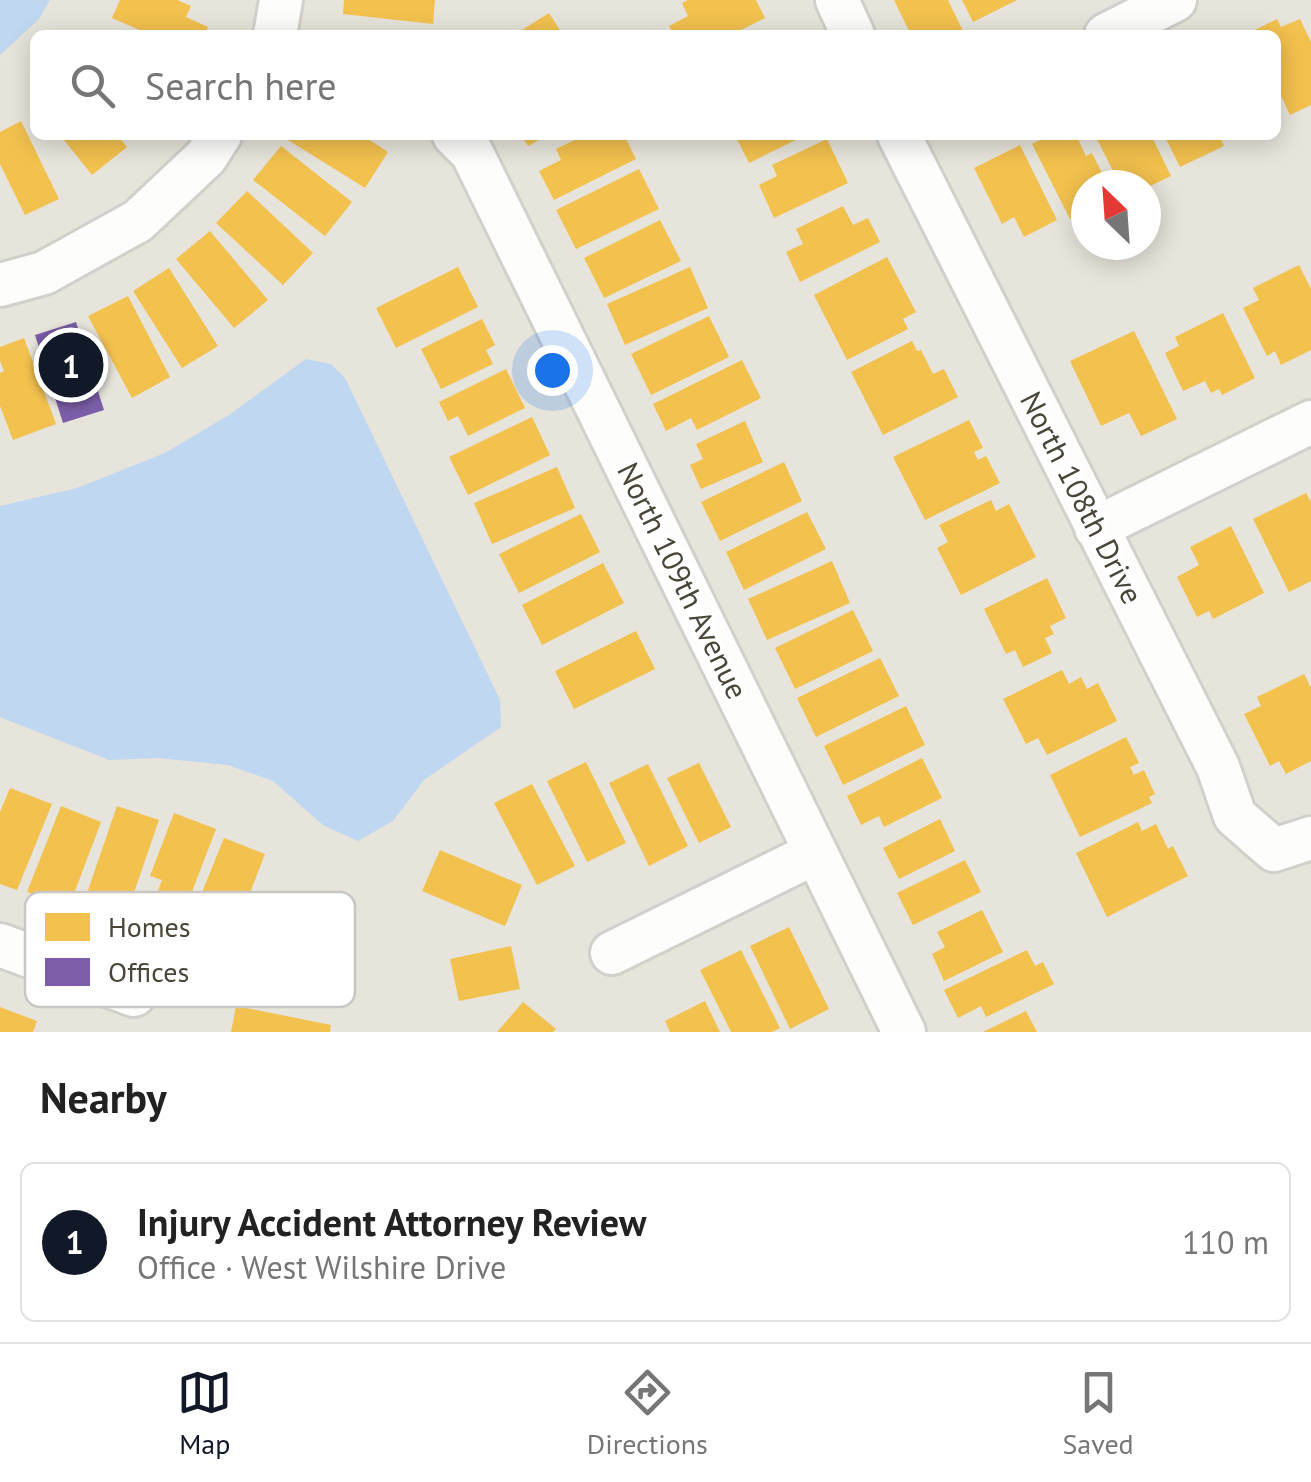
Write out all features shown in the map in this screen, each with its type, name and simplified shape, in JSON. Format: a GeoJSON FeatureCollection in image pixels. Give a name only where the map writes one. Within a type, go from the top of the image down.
{"type":"FeatureCollection","features":[{"type":"Feature","properties":{"kind":"street"},"geometry":{"type":"LineString","coordinates":[[278,30],[281,0]]}},
{"type":"Feature","properties":{"kind":"street"},"geometry":{"type":"LineString","coordinates":[[837,0],[851,30]]}},
{"type":"Feature","properties":{"kind":"street"},"geometry":{"type":"LineString","coordinates":[[1116,30],[1175,0]]}},
{"type":"Feature","properties":{"kind":"street"},"geometry":{"type":"LineString","coordinates":[[0,285],[44,273],[138,221],[206,157],[217,140]]}},
{"type":"Feature","properties":{"kind":"street","name":"North 109th Avenue"},"geometry":{"type":"LineString","coordinates":[[459,140],[472,153],[904,1032]]}},
{"type":"Feature","properties":{"kind":"street","name":"North 108th Drive"},"geometry":{"type":"LineString","coordinates":[[905,140],[1218,767],[1235,816],[1293,844]]}},
{"type":"Feature","properties":{"kind":"street"},"geometry":{"type":"LineString","coordinates":[[1096,528],[1311,422]]}},
{"type":"Feature","properties":{"kind":"street"},"geometry":{"type":"LineString","coordinates":[[612,953],[816,853]]}},
{"type":"Feature","properties":{"kind":"street"},"geometry":{"type":"LineString","coordinates":[[0,945],[25,954]]}},
{"type":"Feature","properties":{"kind":"shaded area"},"geometry":{"type":"Polygon","coordinates":[[[0,0],[1311,0],[1311,1032],[0,1032],[0,0]]]}},
{"type":"Feature","properties":{"kind":"water"},"geometry":{"type":"Polygon","coordinates":[[[0,0],[50,0],[39,19],[0,55],[0,0]]]}},
{"type":"Feature","properties":{"kind":"water"},"geometry":{"type":"Polygon","coordinates":[[[306,359],[331,364],[345,378],[500,700],[501,727],[424,780],[393,821],[358,841],[323,825],[273,781],[228,765],[158,758],[109,760],[0,717],[0,506],[77,488],[165,453],[229,415],[306,359]]]}},
{"type":"Feature","properties":{"kind":"building: Homes"},"geometry":{"type":"Polygon","coordinates":[[[120,0],[177,0],[191,6],[186,17],[208,27],[140,30],[112,18],[120,0]]]}},
{"type":"Feature","properties":{"kind":"building: Homes"},"geometry":{"type":"Polygon","coordinates":[[[344,0],[435,0],[433,24],[343,14],[344,0]]]}},
{"type":"Feature","properties":{"kind":"building: Homes"},"geometry":{"type":"Polygon","coordinates":[[[756,0],[765,18],[741,30],[671,30],[669,26],[688,16],[682,3],[756,0]]]}},
{"type":"Feature","properties":{"kind":"building: Homes"},"geometry":{"type":"Polygon","coordinates":[[[894,0],[948,0],[963,30],[909,30],[894,0]]]}},
{"type":"Feature","properties":{"kind":"building: Homes"},"geometry":{"type":"Polygon","coordinates":[[[962,0],[1017,0],[973,22],[962,0]]]}},
{"type":"Feature","properties":{"kind":"building: Homes"},"geometry":{"type":"Polygon","coordinates":[[[549,13],[560,30],[522,30],[549,13]]]}},
{"type":"Feature","properties":{"kind":"building: Homes"},"geometry":{"type":"Polygon","coordinates":[[[1277,19],[1281,27],[1300,19],[1311,42],[1311,105],[1290,115],[1281,96],[1281,30],[1255,30],[1277,19]]]}},
{"type":"Feature","properties":{"kind":"building: Homes"},"geometry":{"type":"Polygon","coordinates":[[[21,121],[59,199],[25,215],[0,164],[0,132],[21,121]]]}},
{"type":"Feature","properties":{"kind":"building: Homes"},"geometry":{"type":"Polygon","coordinates":[[[64,140],[121,140],[127,147],[92,175],[64,140]]]}},
{"type":"Feature","properties":{"kind":"building: Homes"},"geometry":{"type":"Polygon","coordinates":[[[288,140],[370,140],[388,152],[365,188],[288,140]]]}},
{"type":"Feature","properties":{"kind":"building: Homes"},"geometry":{"type":"Polygon","coordinates":[[[575,140],[626,140],[636,159],[554,200],[539,171],[561,160],[556,149],[575,140]]]}},
{"type":"Feature","properties":{"kind":"building: Homes"},"geometry":{"type":"Polygon","coordinates":[[[738,140],[796,140],[749,163],[738,140]]]}},
{"type":"Feature","properties":{"kind":"building: Homes"},"geometry":{"type":"Polygon","coordinates":[[[827,140],[848,183],[774,218],[759,185],[777,176],[772,165],[827,140]]]}},
{"type":"Feature","properties":{"kind":"building: Homes"},"geometry":{"type":"Polygon","coordinates":[[[1040,140],[1078,140],[1086,156],[1092,153],[1100,170],[1071,170],[1070,219],[1032,144],[1040,140]]]}},
{"type":"Feature","properties":{"kind":"building: Homes"},"geometry":{"type":"Polygon","coordinates":[[[1098,140],[1153,140],[1171,176],[1161,181],[1161,170],[1112,170],[1098,140]]]}},
{"type":"Feature","properties":{"kind":"building: Homes"},"geometry":{"type":"Polygon","coordinates":[[[1166,140],[1221,140],[1224,146],[1180,167],[1166,140]]]}},
{"type":"Feature","properties":{"kind":"building: Homes"},"geometry":{"type":"Polygon","coordinates":[[[1020,145],[1057,220],[1024,237],[1014,217],[1002,224],[974,168],[1020,145]]]}},
{"type":"Feature","properties":{"kind":"building: Homes"},"geometry":{"type":"Polygon","coordinates":[[[281,146],[352,202],[325,236],[253,180],[281,146]]]}},
{"type":"Feature","properties":{"kind":"building: Homes"},"geometry":{"type":"Polygon","coordinates":[[[639,169],[659,209],[576,249],[556,210],[639,169]]]}},
{"type":"Feature","properties":{"kind":"building: Homes"},"geometry":{"type":"Polygon","coordinates":[[[247,191],[313,253],[283,285],[216,223],[247,191]]]}},
{"type":"Feature","properties":{"kind":"building: Homes"},"geometry":{"type":"Polygon","coordinates":[[[843,206],[853,225],[868,218],[880,242],[800,282],[786,252],[803,244],[796,229],[843,206]]]}},
{"type":"Feature","properties":{"kind":"building: Homes"},"geometry":{"type":"Polygon","coordinates":[[[660,220],[681,261],[604,298],[584,258],[660,220]]]}},
{"type":"Feature","properties":{"kind":"building: Homes"},"geometry":{"type":"Polygon","coordinates":[[[210,231],[268,300],[234,328],[176,259],[210,231]]]}},
{"type":"Feature","properties":{"kind":"building: Homes"},"geometry":{"type":"Polygon","coordinates":[[[887,257],[916,312],[903,319],[908,329],[847,360],[814,295],[887,257]]]}},
{"type":"Feature","properties":{"kind":"building: Homes"},"geometry":{"type":"Polygon","coordinates":[[[1299,265],[1311,289],[1311,350],[1281,365],[1275,351],[1267,356],[1243,308],[1259,300],[1253,288],[1299,265]]]}},
{"type":"Feature","properties":{"kind":"building: Homes"},"geometry":{"type":"Polygon","coordinates":[[[458,267],[478,307],[396,348],[376,308],[458,267]]]}},
{"type":"Feature","properties":{"kind":"building: Homes"},"geometry":{"type":"Polygon","coordinates":[[[690,267],[708,308],[625,345],[607,304],[690,267]]]}},
{"type":"Feature","properties":{"kind":"building: Homes"},"geometry":{"type":"Polygon","coordinates":[[[169,268],[218,346],[182,368],[133,291],[169,268]]]}},
{"type":"Feature","properties":{"kind":"building: Homes"},"geometry":{"type":"Polygon","coordinates":[[[128,296],[170,377],[132,398],[88,316],[128,296]]]}},
{"type":"Feature","properties":{"kind":"building: Homes"},"geometry":{"type":"Polygon","coordinates":[[[1223,313],[1255,378],[1222,395],[1219,389],[1211,393],[1205,381],[1183,391],[1165,353],[1179,346],[1175,337],[1223,313]]]}},
{"type":"Feature","properties":{"kind":"building: Homes"},"geometry":{"type":"Polygon","coordinates":[[[709,316],[729,357],[651,395],[631,354],[709,316]]]}},
{"type":"Feature","properties":{"kind":"building: Homes"},"geometry":{"type":"Polygon","coordinates":[[[482,319],[495,345],[486,350],[493,364],[441,389],[421,349],[482,319]]]}},
{"type":"Feature","properties":{"kind":"building: Homes"},"geometry":{"type":"Polygon","coordinates":[[[1134,331],[1177,419],[1141,436],[1129,413],[1101,426],[1070,361],[1134,331]]]}},
{"type":"Feature","properties":{"kind":"building: Homes"},"geometry":{"type":"Polygon","coordinates":[[[24,338],[56,424],[13,440],[0,406],[0,373],[4,371],[0,347],[24,338]]]}},
{"type":"Feature","properties":{"kind":"building: Homes"},"geometry":{"type":"Polygon","coordinates":[[[912,341],[933,374],[944,369],[958,397],[883,435],[851,372],[912,341]]]}},
{"type":"Feature","properties":{"kind":"building: Homes"},"geometry":{"type":"Polygon","coordinates":[[[742,360],[761,398],[697,430],[691,418],[666,431],[653,404],[742,360]]]}},
{"type":"Feature","properties":{"kind":"building: Homes"},"geometry":{"type":"Polygon","coordinates":[[[506,369],[525,408],[468,436],[458,416],[448,421],[439,402],[506,369]]]}},
{"type":"Feature","properties":{"kind":"building: Homes"},"geometry":{"type":"Polygon","coordinates":[[[532,417],[550,455],[468,495],[449,457],[532,417]]]}},
{"type":"Feature","properties":{"kind":"building: Homes"},"geometry":{"type":"Polygon","coordinates":[[[969,420],[983,448],[974,452],[978,460],[986,456],[1000,483],[925,520],[893,457],[969,420]]]}},
{"type":"Feature","properties":{"kind":"building: Homes"},"geometry":{"type":"Polygon","coordinates":[[[745,421],[763,462],[701,489],[690,465],[703,459],[696,444],[745,421]]]}},
{"type":"Feature","properties":{"kind":"building: Homes"},"geometry":{"type":"Polygon","coordinates":[[[784,462],[802,501],[720,541],[701,502],[784,462]]]}},
{"type":"Feature","properties":{"kind":"building: Homes"},"geometry":{"type":"Polygon","coordinates":[[[557,467],[575,508],[492,544],[474,503],[557,467]]]}},
{"type":"Feature","properties":{"kind":"building: Homes"},"geometry":{"type":"Polygon","coordinates":[[[1306,493],[1311,502],[1311,581],[1289,592],[1253,519],[1306,493]]]}},
{"type":"Feature","properties":{"kind":"building: Homes"},"geometry":{"type":"Polygon","coordinates":[[[991,500],[996,511],[1009,504],[1036,557],[961,595],[937,548],[948,542],[939,525],[991,500]]]}},
{"type":"Feature","properties":{"kind":"building: Homes"},"geometry":{"type":"Polygon","coordinates":[[[807,512],[826,549],[744,590],[726,552],[807,512]]]}},
{"type":"Feature","properties":{"kind":"building: Homes"},"geometry":{"type":"Polygon","coordinates":[[[581,514],[600,552],[519,593],[499,554],[581,514]]]}},
{"type":"Feature","properties":{"kind":"building: Homes"},"geometry":{"type":"Polygon","coordinates":[[[1231,526],[1264,593],[1213,619],[1209,611],[1197,617],[1177,577],[1199,565],[1190,547],[1231,526]]]}},
{"type":"Feature","properties":{"kind":"building: Homes"},"geometry":{"type":"Polygon","coordinates":[[[832,561],[850,603],[767,640],[748,599],[832,561]]]}},
{"type":"Feature","properties":{"kind":"building: Homes"},"geometry":{"type":"Polygon","coordinates":[[[603,563],[624,603],[542,645],[522,605],[603,563]]]}},
{"type":"Feature","properties":{"kind":"building: Homes"},"geometry":{"type":"Polygon","coordinates":[[[1047,578],[1066,618],[1050,626],[1054,634],[1045,638],[1052,653],[1023,667],[1015,650],[1006,654],[984,609],[1047,578]]]}},
{"type":"Feature","properties":{"kind":"building: Homes"},"geometry":{"type":"Polygon","coordinates":[[[853,610],[873,651],[795,689],[775,648],[853,610]]]}},
{"type":"Feature","properties":{"kind":"building: Homes"},"geometry":{"type":"Polygon","coordinates":[[[636,631],[655,669],[574,709],[555,671],[636,631]]]}},
{"type":"Feature","properties":{"kind":"building: Homes"},"geometry":{"type":"Polygon","coordinates":[[[880,658],[899,696],[816,737],[797,698],[880,658]]]}},
{"type":"Feature","properties":{"kind":"building: Homes"},"geometry":{"type":"Polygon","coordinates":[[[1062,670],[1069,684],[1081,677],[1087,689],[1098,683],[1117,721],[1047,755],[1038,738],[1026,744],[1003,699],[1062,670]]]}},
{"type":"Feature","properties":{"kind":"building: Homes"},"geometry":{"type":"Polygon","coordinates":[[[1304,674],[1311,688],[1311,761],[1286,774],[1279,761],[1270,766],[1244,714],[1261,706],[1257,697],[1304,674]]]}},
{"type":"Feature","properties":{"kind":"building: Homes"},"geometry":{"type":"Polygon","coordinates":[[[906,706],[925,745],[843,785],[824,746],[906,706]]]}},
{"type":"Feature","properties":{"kind":"building: Homes"},"geometry":{"type":"Polygon","coordinates":[[[1126,737],[1139,763],[1130,767],[1134,775],[1144,770],[1155,794],[1149,797],[1152,803],[1080,837],[1050,775],[1126,737]]]}},
{"type":"Feature","properties":{"kind":"building: Homes"},"geometry":{"type":"Polygon","coordinates":[[[922,758],[942,798],[884,827],[879,816],[861,825],[847,796],[922,758]]]}},
{"type":"Feature","properties":{"kind":"building: Homes"},"geometry":{"type":"Polygon","coordinates":[[[586,762],[626,843],[587,862],[547,781],[586,762]]]}},
{"type":"Feature","properties":{"kind":"building: Homes"},"geometry":{"type":"Polygon","coordinates":[[[699,763],[731,827],[699,843],[667,778],[699,763]]]}},
{"type":"Feature","properties":{"kind":"building: Homes"},"geometry":{"type":"Polygon","coordinates":[[[648,764],[688,846],[649,866],[609,783],[648,764]]]}},
{"type":"Feature","properties":{"kind":"building: Homes"},"geometry":{"type":"Polygon","coordinates":[[[532,784],[575,866],[537,885],[494,803],[532,784]]]}},
{"type":"Feature","properties":{"kind":"building: Homes"},"geometry":{"type":"Polygon","coordinates":[[[10,788],[52,804],[17,890],[0,884],[0,812],[10,788]]]}},
{"type":"Feature","properties":{"kind":"building: Homes"},"geometry":{"type":"Polygon","coordinates":[[[61,806],[101,822],[75,892],[27,892],[61,806]]]}},
{"type":"Feature","properties":{"kind":"building: Homes"},"geometry":{"type":"Polygon","coordinates":[[[117,806],[159,820],[134,892],[87,892],[117,806]]]}},
{"type":"Feature","properties":{"kind":"building: Homes"},"geometry":{"type":"Polygon","coordinates":[[[174,813],[216,829],[192,892],[158,892],[162,880],[150,876],[174,813]]]}},
{"type":"Feature","properties":{"kind":"building: Homes"},"geometry":{"type":"Polygon","coordinates":[[[940,819],[955,851],[899,879],[883,848],[940,819]]]}},
{"type":"Feature","properties":{"kind":"building: Homes"},"geometry":{"type":"Polygon","coordinates":[[[1138,822],[1142,831],[1156,824],[1188,876],[1107,917],[1076,853],[1138,822]]]}},
{"type":"Feature","properties":{"kind":"building: Homes"},"geometry":{"type":"Polygon","coordinates":[[[224,838],[265,854],[250,892],[202,892],[224,838]]]}},
{"type":"Feature","properties":{"kind":"building: Homes"},"geometry":{"type":"Polygon","coordinates":[[[440,850],[522,885],[505,926],[422,891],[440,850]]]}},
{"type":"Feature","properties":{"kind":"building: Homes"},"geometry":{"type":"Polygon","coordinates":[[[965,860],[981,892],[913,925],[897,893],[965,860]]]}},
{"type":"Feature","properties":{"kind":"building: Homes"},"geometry":{"type":"Polygon","coordinates":[[[982,910],[1003,952],[944,981],[932,954],[945,947],[937,932],[982,910]]]}},
{"type":"Feature","properties":{"kind":"building: Homes"},"geometry":{"type":"Polygon","coordinates":[[[789,927],[829,1009],[790,1029],[750,946],[789,927]]]}},
{"type":"Feature","properties":{"kind":"building: Homes"},"geometry":{"type":"Polygon","coordinates":[[[511,946],[520,989],[459,1001],[450,959],[511,946]]]}},
{"type":"Feature","properties":{"kind":"building: Homes"},"geometry":{"type":"Polygon","coordinates":[[[741,950],[780,1028],[772,1032],[731,1032],[700,970],[741,950]]]}},
{"type":"Feature","properties":{"kind":"building: Homes"},"geometry":{"type":"Polygon","coordinates":[[[1027,950],[1035,966],[1043,962],[1054,984],[986,1017],[981,1006],[958,1018],[944,990],[1027,950]]]}},
{"type":"Feature","properties":{"kind":"building: Homes"},"geometry":{"type":"Polygon","coordinates":[[[705,1001],[720,1032],[670,1032],[665,1021],[705,1001]]]}},
{"type":"Feature","properties":{"kind":"building: Homes"},"geometry":{"type":"Polygon","coordinates":[[[523,1002],[556,1029],[497,1032],[523,1002]]]}},
{"type":"Feature","properties":{"kind":"building: Homes"},"geometry":{"type":"Polygon","coordinates":[[[0,1007],[37,1021],[33,1032],[0,1032],[0,1007]]]}},
{"type":"Feature","properties":{"kind":"building: Homes"},"geometry":{"type":"Polygon","coordinates":[[[236,1007],[331,1025],[330,1032],[231,1032],[236,1007]]]}},
{"type":"Feature","properties":{"kind":"building: Homes"},"geometry":{"type":"Polygon","coordinates":[[[1026,1011],[1037,1032],[983,1032],[1026,1011]]]}},
{"type":"Feature","properties":{"kind":"building: Offices"},"geometry":{"type":"Polygon","coordinates":[[[76,322],[104,410],[63,423],[35,335],[76,322]]]}},
{"type":"Feature","properties":{"kind":"place","name":"Injury Accident Attorney Review"},"geometry":{"type":"Point","coordinates":[71,365]}}]}
